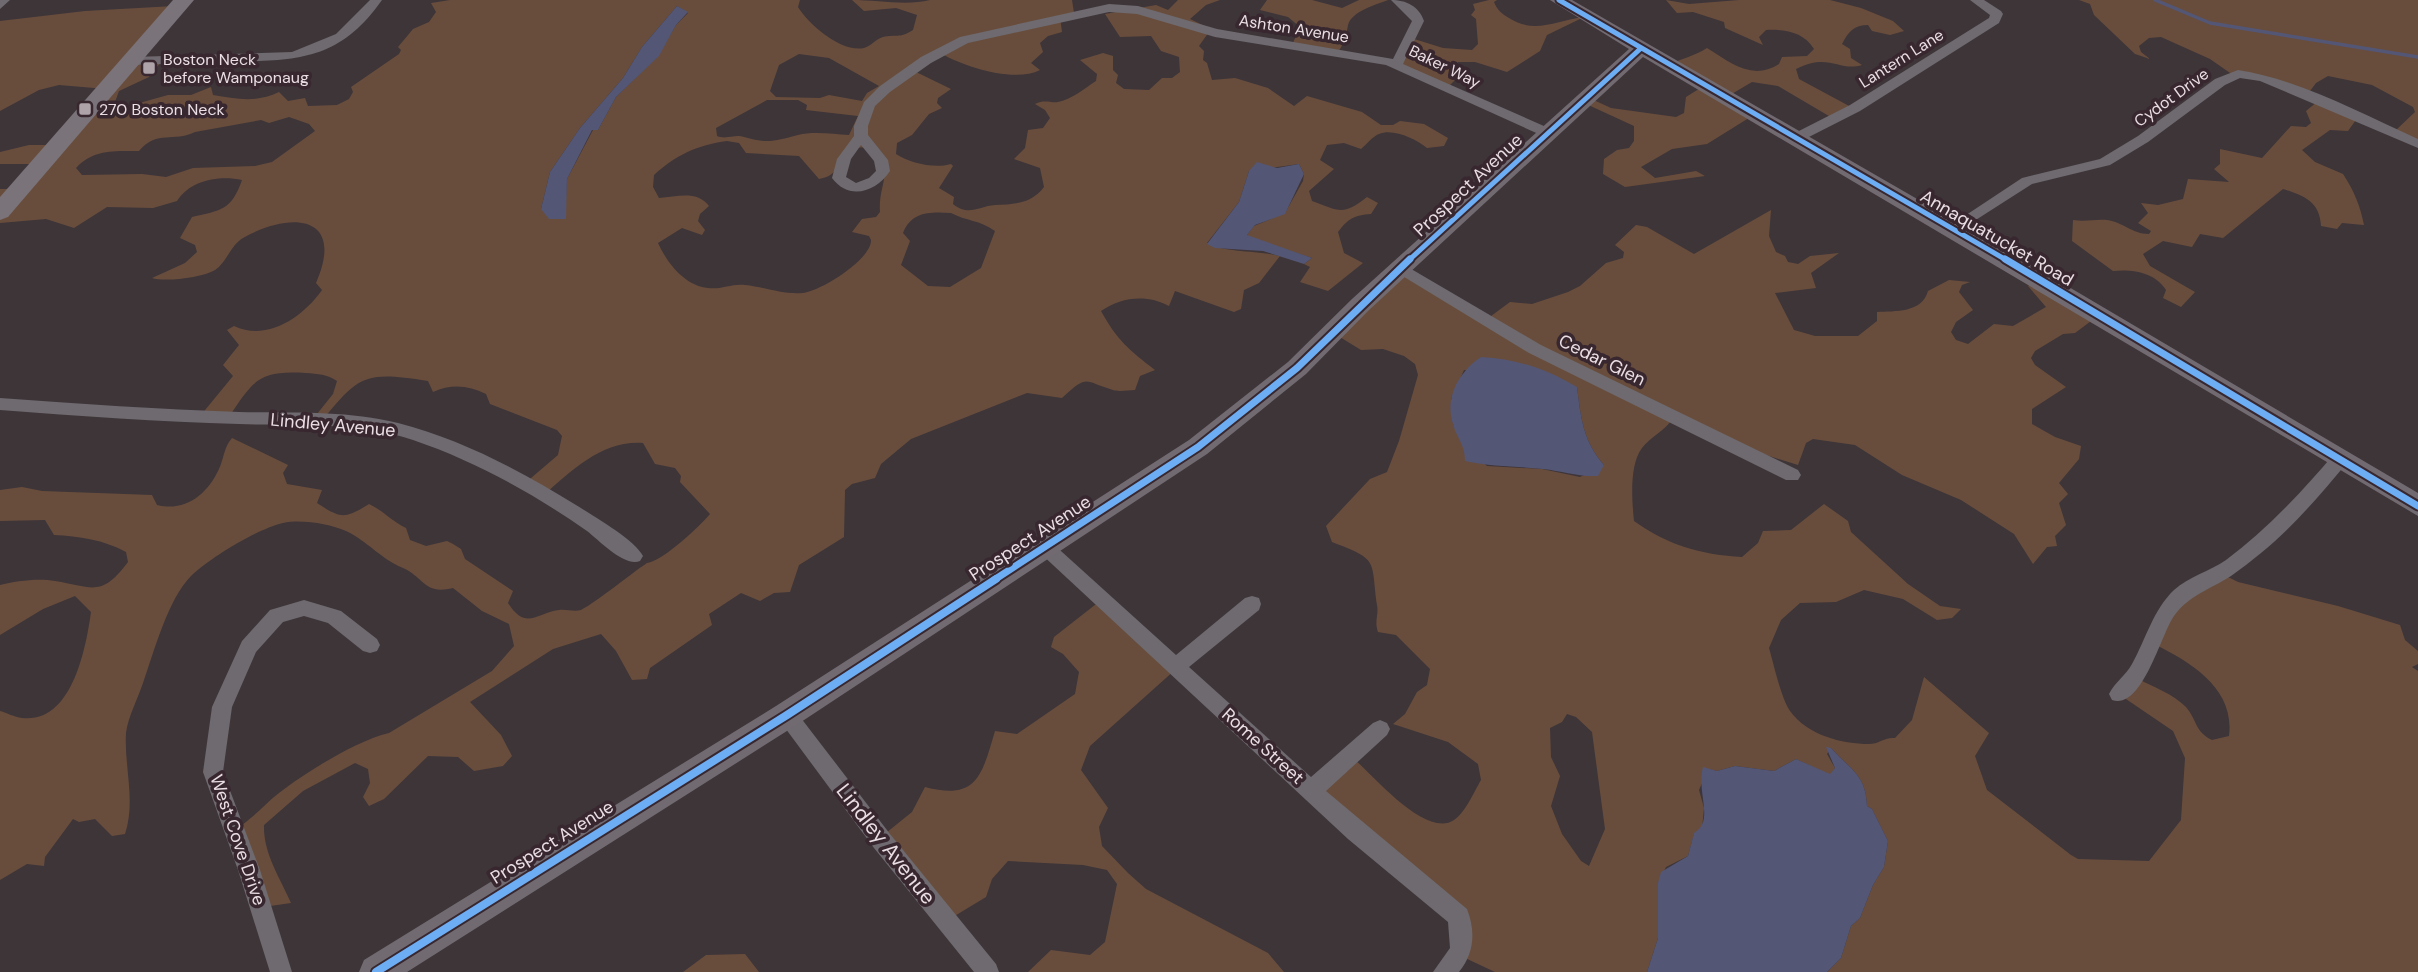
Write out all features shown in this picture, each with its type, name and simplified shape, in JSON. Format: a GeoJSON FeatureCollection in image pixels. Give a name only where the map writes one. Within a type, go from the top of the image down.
{"type":"FeatureCollection","features":[{"type":"Feature","properties":{"kind":"main road"},"geometry":{"type":"LineString","coordinates":[[0,212],[184,0]]}},
{"type":"Feature","properties":{"kind":"street"},"geometry":{"type":"LineString","coordinates":[[0,5],[4,0]]}},
{"type":"Feature","properties":{"kind":"street"},"geometry":{"type":"LineString","coordinates":[[132,61],[293,56],[313,51],[349,32],[376,0]]}},
{"type":"Feature","properties":{"kind":"street","name":"Baker Way"},"geometry":{"type":"LineString","coordinates":[[1398,0],[1416,15],[1418,21],[1396,65],[1548,133]]}},
{"type":"Feature","properties":{"kind":"street","name":"Annaquatucket Road"},"geometry":{"type":"LineString","coordinates":[[1559,0],[1639,50],[1952,229],[2418,506]]}},
{"type":"Feature","properties":{"kind":"street","name":"Lantern Lane"},"geometry":{"type":"LineString","coordinates":[[1796,138],[1855,108],[1995,20],[1997,14],[1976,0]]}},
{"type":"Feature","properties":{"kind":"street","name":"Ashton Avenue"},"geometry":{"type":"LineString","coordinates":[[861,136],[861,126],[869,105],[885,89],[926,60],[964,40],[1108,8],[1138,10],[1215,33],[1396,65]]}},
{"type":"Feature","properties":{"kind":"street","name":"Prospect Avenue"},"geometry":{"type":"LineString","coordinates":[[376,972],[787,715],[1198,447],[1297,368],[1401,268],[1639,50]]}},
{"type":"Feature","properties":{"kind":"street","name":"Cydot Drive"},"geometry":{"type":"LineString","coordinates":[[1952,229],[2027,181],[2105,162],[2143,139],[2220,82],[2238,74],[2263,78],[2418,144]]}},
{"type":"Feature","properties":{"kind":"street","name":"Cedar Glen"},"geometry":{"type":"LineString","coordinates":[[1401,268],[1535,349],[1792,475]]}},
{"type":"Feature","properties":{"kind":"street","name":"Lindley Avenue"},"geometry":{"type":"LineString","coordinates":[[0,404],[313,420],[380,426],[416,435],[531,489],[592,524],[634,555]]}},
{"type":"Feature","properties":{"kind":"street"},"geometry":{"type":"LineString","coordinates":[[2119,694],[2138,673],[2166,612],[2183,593],[2224,571],[2256,547],[2304,502],[2340,459]]}},
{"type":"Feature","properties":{"kind":"street","name":"Rome Street"},"geometry":{"type":"LineString","coordinates":[[1045,547],[1356,832],[1460,918],[1461,952],[1444,972]]}},
{"type":"Feature","properties":{"kind":"street"},"geometry":{"type":"LineString","coordinates":[[1175,667],[1252,604]]}},
{"type":"Feature","properties":{"kind":"street","name":"West Cove Drive"},"geometry":{"type":"LineString","coordinates":[[281,972],[249,870],[213,772],[222,707],[249,647],[277,616],[304,608],[334,617],[370,645]]}},
{"type":"Feature","properties":{"kind":"street","name":"Lindley Avenue"},"geometry":{"type":"LineString","coordinates":[[787,715],[988,972]]}},
{"type":"Feature","properties":{"kind":"street"},"geometry":{"type":"LineString","coordinates":[[1312,790],[1380,729]]}},
{"type":"Feature","properties":{"kind":"shaded area"},"geometry":{"type":"Polygon","coordinates":[[[450,0],[800,0],[798,7],[810,22],[827,36],[846,46],[864,48],[883,37],[901,35],[913,30],[917,15],[896,8],[864,11],[852,0],[902,3],[930,0],[1072,0],[1074,13],[1060,17],[1062,32],[1048,36],[1040,43],[1043,52],[1031,63],[1040,70],[1017,75],[990,72],[942,54],[914,71],[951,89],[938,98],[937,103],[942,108],[929,114],[912,135],[897,143],[896,154],[922,164],[951,164],[953,166],[939,188],[954,197],[953,204],[964,210],[1022,202],[1034,197],[1044,187],[1040,168],[1014,159],[1025,148],[1028,130],[1043,128],[1050,118],[1045,110],[1035,104],[1063,101],[1096,81],[1097,74],[1080,60],[1103,53],[1113,56],[1113,70],[1118,75],[1116,83],[1124,89],[1149,90],[1162,78],[1172,78],[1180,72],[1179,57],[1161,51],[1151,36],[1120,37],[1105,14],[1156,5],[1168,10],[1178,0],[1220,0],[1206,5],[1190,19],[1211,29],[1199,46],[1204,51],[1203,60],[1207,63],[1212,80],[1235,78],[1268,88],[1294,106],[1307,96],[1362,112],[1381,125],[1393,125],[1400,121],[1424,124],[1448,138],[1444,146],[1427,148],[1404,135],[1391,132],[1379,134],[1361,149],[1344,143],[1327,145],[1320,160],[1334,169],[1309,191],[1312,201],[1341,210],[1352,207],[1367,197],[1378,203],[1371,214],[1352,218],[1338,232],[1344,253],[1363,263],[1328,291],[1300,282],[1310,267],[1304,264],[1312,258],[1247,235],[1254,226],[1285,213],[1303,181],[1304,174],[1299,164],[1249,171],[1239,202],[1207,243],[1221,248],[1280,256],[1259,283],[1244,290],[1241,309],[1234,312],[1175,291],[1169,306],[1152,300],[1134,299],[1101,311],[1124,344],[1155,370],[1140,376],[1135,390],[1115,391],[1091,382],[1082,382],[1062,398],[1027,393],[911,439],[881,464],[875,478],[852,484],[845,490],[844,537],[799,565],[790,592],[774,593],[760,601],[741,593],[709,614],[712,625],[650,668],[647,679],[632,680],[616,651],[601,634],[553,649],[470,702],[501,735],[512,756],[503,766],[474,771],[458,757],[428,756],[384,799],[369,806],[363,797],[370,783],[368,769],[355,763],[303,791],[264,825],[269,855],[291,903],[270,906],[242,825],[279,793],[317,767],[347,750],[389,733],[492,671],[514,646],[509,624],[482,611],[453,588],[443,590],[430,587],[346,531],[315,523],[290,522],[272,526],[247,538],[191,576],[175,598],[162,626],[127,727],[130,809],[125,834],[112,836],[95,819],[79,822],[73,819],[45,857],[44,866],[27,864],[0,880],[0,711],[22,718],[39,717],[53,709],[73,681],[85,645],[91,612],[75,596],[43,609],[0,635],[0,585],[41,580],[96,587],[111,581],[128,562],[126,552],[109,544],[54,535],[45,520],[0,521],[0,490],[22,487],[42,491],[152,495],[157,505],[167,507],[186,504],[208,487],[232,438],[288,465],[283,473],[287,484],[322,490],[317,503],[332,512],[348,514],[369,504],[406,528],[410,540],[426,546],[447,541],[453,544],[461,549],[465,559],[513,591],[508,603],[520,616],[526,618],[559,610],[581,610],[647,563],[671,550],[710,514],[680,482],[681,476],[675,468],[655,464],[643,443],[615,446],[589,458],[544,495],[524,484],[558,455],[562,436],[557,430],[490,404],[486,394],[466,387],[433,392],[428,381],[378,377],[356,385],[322,421],[313,419],[333,394],[337,381],[318,374],[277,373],[251,386],[228,418],[201,415],[233,376],[223,365],[239,345],[227,330],[234,326],[259,331],[283,324],[305,309],[322,290],[316,283],[323,260],[324,243],[318,231],[295,222],[261,229],[243,238],[219,267],[209,273],[165,280],[152,278],[185,263],[197,252],[195,245],[180,238],[192,217],[224,208],[234,198],[242,180],[224,178],[206,181],[190,188],[177,201],[153,208],[107,207],[74,228],[46,219],[0,223],[0,189],[19,189],[40,164],[0,164],[0,152],[29,145],[58,145],[106,89],[59,85],[39,90],[0,111],[0,21],[85,11],[174,6],[132,61],[161,62],[149,77],[119,91],[115,102],[125,107],[168,95],[191,95],[211,87],[213,95],[230,98],[255,99],[279,92],[288,101],[305,98],[308,106],[337,105],[349,99],[353,92],[351,87],[399,54],[401,50],[398,47],[413,29],[429,22],[436,12],[431,3],[450,0]],[[677,6],[642,47],[623,78],[580,128],[550,172],[541,209],[566,197],[567,179],[593,130],[598,130],[616,97],[658,56],[676,25],[688,13],[677,6]],[[799,54],[779,65],[770,91],[776,97],[820,98],[829,95],[862,101],[867,93],[879,86],[829,58],[799,54]],[[767,100],[716,128],[717,136],[741,136],[766,141],[810,133],[849,135],[858,116],[806,110],[807,105],[798,100],[767,100]],[[289,117],[269,123],[261,120],[180,137],[159,138],[139,151],[97,154],[76,168],[82,175],[142,174],[166,177],[193,168],[255,166],[272,162],[315,131],[309,124],[289,117]],[[727,141],[706,145],[670,162],[654,175],[653,187],[659,198],[692,196],[709,206],[700,214],[698,221],[705,230],[702,235],[682,228],[658,243],[666,258],[684,278],[708,288],[740,285],[803,293],[821,287],[844,273],[855,265],[869,248],[869,236],[852,232],[862,219],[876,217],[880,212],[885,172],[884,164],[874,147],[846,148],[834,172],[819,179],[799,156],[746,153],[739,143],[727,141]],[[951,213],[922,214],[911,220],[903,233],[910,241],[901,265],[928,286],[950,287],[981,268],[995,231],[951,213]]]}},
{"type":"Feature","properties":{"kind":"shaded area"},"geometry":{"type":"Polygon","coordinates":[[[1267,0],[1312,0],[1342,8],[1359,0],[1388,0],[1365,9],[1350,20],[1338,52],[1292,45],[1300,27],[1288,17],[1260,10],[1267,0]]]}},
{"type":"Feature","properties":{"kind":"shaded area"},"geometry":{"type":"Polygon","coordinates":[[[1497,0],[1494,2],[1497,7],[1509,18],[1528,25],[1546,25],[1584,17],[1547,35],[1540,51],[1507,72],[1475,62],[1458,62],[1455,67],[1461,74],[1448,87],[1396,65],[1411,38],[1443,48],[1472,50],[1478,44],[1476,19],[1471,15],[1475,10],[1473,4],[1497,0]]]}},
{"type":"Feature","properties":{"kind":"shaded area"},"geometry":{"type":"Polygon","coordinates":[[[1666,0],[1689,4],[1739,0],[1830,0],[1861,8],[1893,21],[1904,31],[1890,35],[1872,31],[1868,25],[1859,26],[1849,33],[1842,44],[1850,49],[1851,58],[1862,65],[1817,62],[1796,69],[1799,79],[1851,107],[1834,119],[1778,86],[1752,82],[1725,98],[1752,116],[1707,144],[1672,149],[1641,167],[1655,178],[1696,171],[1705,176],[1625,187],[1603,174],[1604,159],[1617,150],[1629,148],[1634,141],[1634,126],[1584,103],[1587,97],[1611,108],[1676,117],[1684,113],[1686,97],[1702,87],[1669,65],[1707,48],[1742,68],[1760,71],[1779,64],[1782,57],[1807,56],[1814,49],[1799,35],[1780,30],[1766,30],[1759,37],[1763,45],[1725,28],[1724,22],[1693,12],[1677,13],[1666,0]]]}},
{"type":"Feature","properties":{"kind":"shaded area"},"geometry":{"type":"Polygon","coordinates":[[[2079,0],[2418,0],[2418,142],[2395,131],[2415,112],[2413,107],[2372,85],[2328,76],[2316,83],[2307,95],[2264,79],[2233,75],[2210,59],[2161,37],[2149,38],[2139,46],[2141,52],[2150,59],[2135,54],[2094,15],[2090,4],[2079,0]]]}},
{"type":"Feature","properties":{"kind":"shaded area"},"geometry":{"type":"Polygon","coordinates":[[[2318,101],[2358,117],[2348,131],[2330,130],[2302,150],[2315,162],[2343,174],[2356,198],[2364,225],[2342,223],[2337,229],[2321,226],[2320,217],[2309,200],[2283,189],[2223,238],[2200,234],[2192,247],[2163,241],[2143,254],[2150,266],[2195,292],[2181,307],[2163,298],[2166,290],[2156,279],[2135,271],[2113,271],[2072,241],[2073,220],[2107,220],[2149,234],[2151,231],[2138,223],[2148,213],[2141,203],[2158,205],[2183,199],[2188,179],[2229,182],[2214,169],[2220,164],[2220,149],[2262,158],[2291,126],[2306,127],[2311,123],[2306,111],[2318,101]]]}},
{"type":"Feature","properties":{"kind":"shaded area"},"geometry":{"type":"Polygon","coordinates":[[[1771,210],[1769,236],[1776,252],[1785,256],[1788,262],[1798,264],[1810,256],[1839,253],[1811,273],[1816,288],[1775,293],[1794,330],[1815,336],[1858,336],[1877,321],[1877,312],[1914,307],[1925,298],[1928,291],[1949,280],[1970,282],[1962,285],[1959,292],[1973,310],[1956,322],[1951,332],[1956,340],[1968,344],[1994,324],[2013,326],[2046,307],[2028,286],[2036,280],[2095,318],[2075,333],[2063,334],[2035,351],[2031,358],[2035,365],[2066,387],[2032,409],[2032,424],[2055,437],[2081,446],[2079,459],[2059,483],[2068,494],[2059,503],[2066,525],[2055,536],[2057,546],[2047,547],[2033,564],[2014,534],[1961,500],[1902,475],[1855,445],[1813,439],[1806,443],[1798,465],[1766,455],[1674,417],[1642,448],[1633,473],[1634,521],[1659,536],[1699,551],[1742,557],[1758,543],[1763,531],[1791,530],[1824,504],[1848,521],[1851,532],[1908,584],[1940,606],[1961,609],[1952,618],[1937,620],[1903,599],[1864,590],[1836,602],[1800,603],[1781,620],[1769,648],[1784,698],[1797,719],[1815,732],[1837,740],[1873,744],[1895,738],[1912,720],[1924,677],[1989,733],[1975,756],[1987,790],[2078,859],[2149,861],[2181,820],[2185,758],[2173,731],[2123,697],[2138,679],[2181,702],[2206,737],[2212,740],[2229,736],[2229,719],[2218,691],[2197,669],[2156,645],[2166,614],[2226,576],[2238,582],[2338,606],[2400,625],[2405,640],[2418,651],[2418,664],[2412,667],[2418,671],[2418,972],[1827,972],[1841,958],[1851,926],[1860,918],[1873,885],[1884,867],[1888,841],[1872,809],[1867,806],[1860,780],[1831,748],[1827,754],[1835,768],[1830,775],[1796,759],[1774,771],[1735,766],[1717,771],[1708,769],[1699,790],[1704,808],[1702,829],[1694,834],[1688,856],[1666,867],[1658,883],[1658,938],[1647,972],[1495,972],[1463,957],[1458,917],[1318,788],[1354,759],[1401,803],[1429,821],[1442,823],[1454,820],[1462,812],[1481,780],[1478,764],[1448,742],[1393,724],[1405,714],[1417,692],[1427,685],[1430,669],[1396,635],[1378,632],[1374,578],[1370,563],[1358,553],[1332,542],[1326,526],[1370,479],[1387,472],[1418,375],[1415,364],[1404,356],[1383,349],[1361,350],[1335,334],[1398,272],[1487,319],[1510,302],[1532,304],[1580,286],[1606,263],[1623,258],[1624,252],[1615,245],[1636,225],[1647,227],[1694,254],[1771,210]],[[1464,370],[1451,399],[1453,424],[1465,446],[1487,466],[1542,469],[1580,477],[1604,465],[1587,438],[1577,387],[1464,370]],[[1567,714],[1562,722],[1550,728],[1551,757],[1560,776],[1551,806],[1562,834],[1581,861],[1589,866],[1605,829],[1592,732],[1576,717],[1567,714]]]}},
{"type":"Feature","properties":{"kind":"shaded area"},"geometry":{"type":"Polygon","coordinates":[[[1100,601],[1176,669],[1090,746],[1081,770],[1108,808],[1099,827],[1102,846],[1146,889],[1268,953],[1284,972],[1028,972],[1051,950],[1090,955],[1105,942],[1117,884],[1107,870],[1083,865],[1008,861],[992,879],[986,897],[948,920],[881,837],[912,812],[925,787],[956,790],[975,781],[986,760],[995,731],[1017,734],[1075,694],[1079,672],[1063,654],[1051,647],[1054,637],[1100,601]]]}},
{"type":"Feature","properties":{"kind":"shaded area"},"geometry":{"type":"Polygon","coordinates":[[[745,954],[759,972],[683,972],[706,955],[745,954]]]}},
{"type":"Feature","properties":{"kind":"water"},"geometry":{"type":"Polygon","coordinates":[[[677,6],[688,12],[676,25],[659,56],[616,97],[598,130],[592,130],[567,179],[566,219],[549,219],[541,209],[550,172],[580,128],[623,78],[642,47],[677,6]]]}},
{"type":"Feature","properties":{"kind":"water"},"geometry":{"type":"Polygon","coordinates":[[[1257,162],[1277,168],[1299,164],[1304,174],[1285,214],[1255,225],[1247,235],[1312,258],[1304,264],[1263,251],[1215,248],[1207,244],[1239,202],[1249,171],[1257,162]]]}},
{"type":"Feature","properties":{"kind":"water"},"geometry":{"type":"Polygon","coordinates":[[[1481,357],[1531,366],[1577,387],[1587,438],[1604,465],[1598,476],[1465,461],[1464,450],[1451,414],[1452,395],[1466,370],[1481,357]]]}},
{"type":"Feature","properties":{"kind":"water"},"geometry":{"type":"Polygon","coordinates":[[[1826,747],[1831,748],[1860,780],[1867,806],[1872,809],[1888,841],[1884,867],[1873,885],[1860,918],[1851,926],[1841,958],[1827,972],[1647,972],[1658,938],[1658,883],[1661,872],[1688,856],[1694,833],[1703,821],[1703,767],[1717,771],[1735,766],[1774,771],[1796,759],[1830,774],[1835,768],[1826,747]]]}},
{"type":"Feature","properties":{"kind":"waterway"},"geometry":{"type":"LineString","coordinates":[[2155,0],[2210,23],[2418,57]]}},
{"type":"Feature","properties":{"kind":"cycle path"},"geometry":{"type":"LineString","coordinates":[[1559,0],[2015,265],[2418,506]]}},
{"type":"Feature","properties":{"kind":"cycle path"},"geometry":{"type":"LineString","coordinates":[[376,972],[787,715],[1198,447],[1297,368],[1360,305],[1639,50]]}},
{"type":"Feature","properties":{"kind":"place","name":"Boston Neck before Wamponaug"},"geometry":{"type":"Point","coordinates":[149,68]}},
{"type":"Feature","properties":{"kind":"place","name":"270 Boston Neck"},"geometry":{"type":"Point","coordinates":[85,109]}}]}
